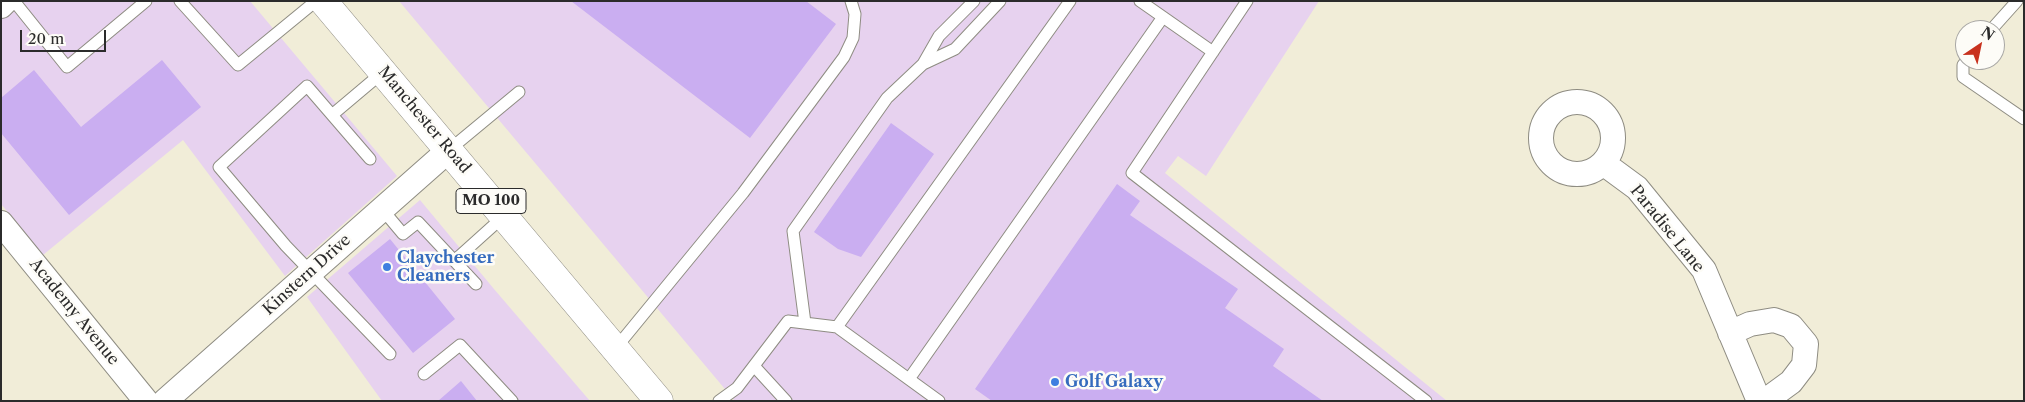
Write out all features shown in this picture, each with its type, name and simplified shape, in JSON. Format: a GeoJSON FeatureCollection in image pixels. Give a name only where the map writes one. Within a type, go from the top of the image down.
{"type":"FeatureCollection","features":[{"type":"Feature","properties":{"kind":"main road","name":"Manchester Road"},"geometry":{"type":"LineString","coordinates":[[323,1],[659,401]]}},
{"type":"Feature","properties":{"kind":"street"},"geometry":{"type":"LineString","coordinates":[[1,6],[6,1]]}},
{"type":"Feature","properties":{"kind":"street","name":"Kinstern Drive"},"geometry":{"type":"LineString","coordinates":[[165,401],[449,150]]}},
{"type":"Feature","properties":{"kind":"street","name":"Paradise Lane"},"geometry":{"type":"LineString","coordinates":[[1603,163],[1637,188],[1704,270],[1759,401]]}},
{"type":"Feature","properties":{"kind":"street","name":"Academy Avenue"},"geometry":{"type":"LineString","coordinates":[[1,223],[146,401]]}},
{"type":"Feature","properties":{"kind":"street"},"geometry":{"type":"LineString","coordinates":[[1730,332],[1750,324],[1774,320],[1791,326],[1806,344],[1804,365],[1791,382],[1765,401]]}},
{"type":"Feature","properties":{"kind":"lane"},"geometry":{"type":"LineString","coordinates":[[14,1],[67,67],[146,1]]}},
{"type":"Feature","properties":{"kind":"lane"},"geometry":{"type":"LineString","coordinates":[[180,1],[238,65],[316,1]]}},
{"type":"Feature","properties":{"kind":"lane"},"geometry":{"type":"LineString","coordinates":[[615,349],[743,193],[844,57],[854,38],[855,14],[851,1]]}},
{"type":"Feature","properties":{"kind":"lane"},"geometry":{"type":"LineString","coordinates":[[805,323],[793,231],[887,98],[923,64],[940,36],[974,1]]}},
{"type":"Feature","properties":{"kind":"lane"},"geometry":{"type":"LineString","coordinates":[[923,64],[955,49],[1000,1]]}},
{"type":"Feature","properties":{"kind":"lane"},"geometry":{"type":"LineString","coordinates":[[837,327],[1070,1]]}},
{"type":"Feature","properties":{"kind":"lane"},"geometry":{"type":"LineString","coordinates":[[1140,1],[1213,52]]}},
{"type":"Feature","properties":{"kind":"lane"},"geometry":{"type":"LineString","coordinates":[[1247,1],[1132,173],[1426,401]]}},
{"type":"Feature","properties":{"kind":"lane"},"geometry":{"type":"LineString","coordinates":[[2000,20],[2017,1]]}},
{"type":"Feature","properties":{"kind":"lane"},"geometry":{"type":"LineString","coordinates":[[909,379],[1163,17]]}},
{"type":"Feature","properties":{"kind":"lane"},"geometry":{"type":"LineString","coordinates":[[1963,70],[1962,76],[2024,119]]}},
{"type":"Feature","properties":{"kind":"lane"},"geometry":{"type":"LineString","coordinates":[[332,114],[382,72]]}},
{"type":"Feature","properties":{"kind":"lane"},"geometry":{"type":"LineString","coordinates":[[370,159],[307,86],[218,167],[286,246],[390,354]]}},
{"type":"Feature","properties":{"kind":"lane"},"geometry":{"type":"LineString","coordinates":[[449,150],[519,92]]}},
{"type":"Feature","properties":{"kind":"lane"},"geometry":{"type":"LineString","coordinates":[[382,209],[403,234],[418,222],[476,284]]}},
{"type":"Feature","properties":{"kind":"lane"},"geometry":{"type":"LineString","coordinates":[[454,261],[504,216]]}},
{"type":"Feature","properties":{"kind":"lane"},"geometry":{"type":"LineString","coordinates":[[719,401],[737,388],[788,321],[837,327],[939,401]]}},
{"type":"Feature","properties":{"kind":"lane"},"geometry":{"type":"LineString","coordinates":[[424,374],[460,345],[512,401]]}},
{"type":"Feature","properties":{"kind":"lane"},"geometry":{"type":"LineString","coordinates":[[754,366],[786,401]]}},
{"type":"Feature","properties":{"kind":"shaded area"},"geometry":{"type":"Polygon","coordinates":[[[1,1],[250,1],[397,176],[285,276],[183,140],[43,255],[1,204],[1,1]]]}},
{"type":"Feature","properties":{"kind":"shaded area"},"geometry":{"type":"Polygon","coordinates":[[[399,1],[1319,1],[1206,176],[1178,156],[1165,173],[1447,401],[735,401],[399,1]]]}},
{"type":"Feature","properties":{"kind":"shaded area"},"geometry":{"type":"Polygon","coordinates":[[[420,200],[590,401],[382,401],[307,297],[420,200]]]}},
{"type":"Feature","properties":{"kind":"building"},"geometry":{"type":"Polygon","coordinates":[[[571,1],[806,1],[836,24],[750,138],[571,1]]]}},
{"type":"Feature","properties":{"kind":"building"},"geometry":{"type":"Polygon","coordinates":[[[162,60],[201,107],[69,215],[1,133],[1,98],[34,70],[81,127],[162,60]]]}},
{"type":"Feature","properties":{"kind":"building"},"geometry":{"type":"Polygon","coordinates":[[[891,123],[934,154],[861,257],[838,249],[814,232],[891,123]]]}},
{"type":"Feature","properties":{"kind":"building"},"geometry":{"type":"Polygon","coordinates":[[[1117,184],[1140,201],[1130,215],[1238,289],[1225,308],[1284,349],[1273,366],[1323,401],[992,401],[975,389],[1117,184]]]}},
{"type":"Feature","properties":{"kind":"building"},"geometry":{"type":"Polygon","coordinates":[[[390,239],[455,319],[413,353],[348,273],[390,239]]]}},
{"type":"Feature","properties":{"kind":"building"},"geometry":{"type":"Polygon","coordinates":[[[461,381],[477,401],[438,401],[461,381]]]}},
{"type":"Feature","properties":{"kind":"place","name":"Claychester Cleaners"},"geometry":{"type":"Point","coordinates":[387,267]}},
{"type":"Feature","properties":{"kind":"place","name":"Golf Galaxy"},"geometry":{"type":"Point","coordinates":[1055,382]}}]}
